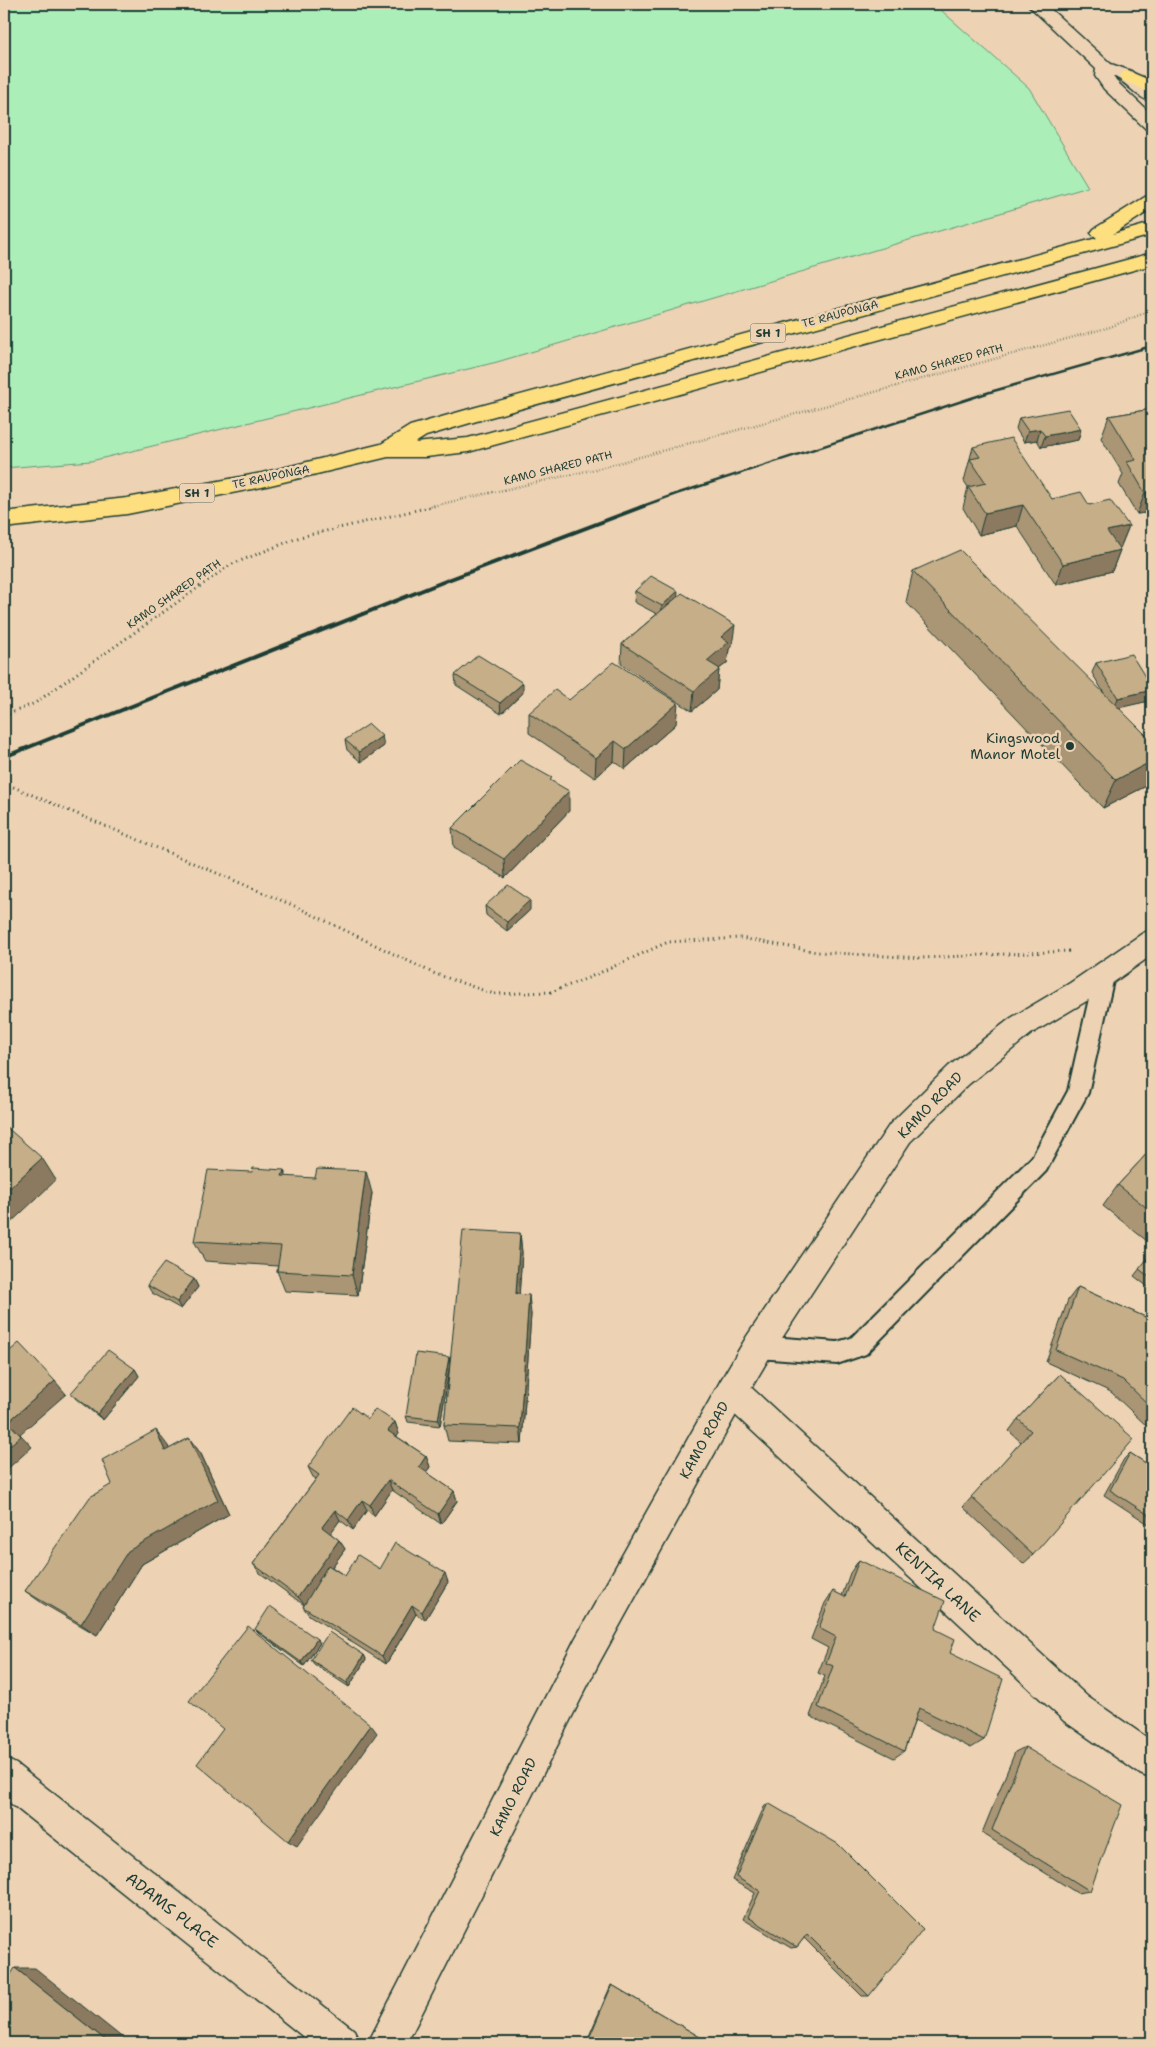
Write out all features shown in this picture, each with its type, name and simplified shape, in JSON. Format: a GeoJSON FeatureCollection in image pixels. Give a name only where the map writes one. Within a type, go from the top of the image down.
{"type":"FeatureCollection","features":[{"type":"Feature","properties":{"kind":"highway"},"geometry":{"type":"LineString","coordinates":[[1128,76],[1152,88]]}},
{"type":"Feature","properties":{"kind":"highway"},"geometry":{"type":"LineString","coordinates":[[1067,251],[1116,225],[1152,201]]}},
{"type":"Feature","properties":{"kind":"highway","name":"TE RAUPONGA"},"geometry":{"type":"LineString","coordinates":[[388,450],[418,431],[480,413],[1152,229]]}},
{"type":"Feature","properties":{"kind":"highway","name":"TE RAUPONGA"},"geometry":{"type":"LineString","coordinates":[[4,520],[137,504],[262,480],[388,450],[426,450],[468,445],[1152,259]]}},
{"type":"Feature","properties":{"kind":"main road"},"geometry":{"type":"LineString","coordinates":[[1035,4],[1105,68],[1117,70],[1128,76],[1152,97]]}},
{"type":"Feature","properties":{"kind":"main road"},"geometry":{"type":"LineString","coordinates":[[1105,68],[1104,76],[1110,85],[1152,125]]}},
{"type":"Feature","properties":{"kind":"main road","name":"KAMO ROAD"},"geometry":{"type":"LineString","coordinates":[[387,2043],[587,1651],[732,1391],[758,1347],[900,1133],[966,1069],[1021,1026],[1080,990],[1152,941]]}},
{"type":"Feature","properties":{"kind":"main road","name":"KENTIA LANE"},"geometry":{"type":"LineString","coordinates":[[732,1391],[1076,1709],[1152,1762]]}},
{"type":"Feature","properties":{"kind":"main road","name":"ADAMS PLACE"},"geometry":{"type":"LineString","coordinates":[[4,1776],[341,2043]]}},
{"type":"Feature","properties":{"kind":"lane"},"geometry":{"type":"LineString","coordinates":[[758,1347],[837,1353],[858,1346],[1039,1164],[1078,1094],[1105,972]]}},
{"type":"Feature","properties":{"kind":"path","name":"KAMO SHARED PATH"},"geometry":{"type":"LineString","coordinates":[[4,716],[35,703],[230,565],[300,538],[600,468],[1101,329],[1152,310]]}},
{"type":"Feature","properties":{"kind":"path"},"geometry":{"type":"LineString","coordinates":[[4,764],[8,774],[4,781],[297,907],[433,973],[494,994],[551,992],[588,978],[668,942],[741,938],[817,952],[921,958],[1074,950]]}},
{"type":"Feature","properties":{"kind":"green space"},"geometry":{"type":"Polygon","coordinates":[[[4,4],[934,4],[1029,88],[1088,187],[497,362],[91,461],[4,468],[4,4]]]}},
{"type":"Feature","properties":{"kind":"building"},"geometry":{"type":"Polygon","coordinates":[[[1068,409],[1081,429],[1045,436],[1040,429],[1028,431],[1019,418],[1068,409]]]}},
{"type":"Feature","properties":{"kind":"building"},"geometry":{"type":"Polygon","coordinates":[[[1152,409],[1152,491],[1145,493],[1127,462],[1136,460],[1109,416],[1152,409]]]}},
{"type":"Feature","properties":{"kind":"building"},"geometry":{"type":"Polygon","coordinates":[[[1011,438],[1052,499],[1081,492],[1089,505],[1110,500],[1129,526],[1107,531],[1120,550],[1063,564],[1023,505],[985,513],[968,487],[986,483],[970,459],[980,457],[973,447],[1011,438]]]}},
{"type":"Feature","properties":{"kind":"building"},"geometry":{"type":"Polygon","coordinates":[[[960,550],[1152,741],[1152,761],[1116,780],[913,571],[960,550]]]}},
{"type":"Feature","properties":{"kind":"building"},"geometry":{"type":"Polygon","coordinates":[[[651,576],[678,591],[662,606],[635,591],[651,576]]]}},
{"type":"Feature","properties":{"kind":"building"},"geometry":{"type":"Polygon","coordinates":[[[682,593],[735,625],[721,637],[729,642],[707,661],[720,669],[694,691],[622,644],[682,593]]]}},
{"type":"Feature","properties":{"kind":"building"},"geometry":{"type":"Polygon","coordinates":[[[1131,654],[1152,690],[1118,698],[1096,663],[1131,654]]]}},
{"type":"Feature","properties":{"kind":"building"},"geometry":{"type":"Polygon","coordinates":[[[478,655],[523,683],[500,703],[455,675],[478,655]]]}},
{"type":"Feature","properties":{"kind":"building"},"geometry":{"type":"Polygon","coordinates":[[[614,662],[678,703],[626,749],[615,741],[596,758],[529,713],[555,690],[569,700],[614,662]]]}},
{"type":"Feature","properties":{"kind":"building"},"geometry":{"type":"Polygon","coordinates":[[[369,724],[382,736],[359,752],[345,740],[369,724]]]}},
{"type":"Feature","properties":{"kind":"building"},"geometry":{"type":"Polygon","coordinates":[[[520,760],[552,778],[550,780],[569,791],[504,859],[452,828],[520,760]]]}},
{"type":"Feature","properties":{"kind":"building"},"geometry":{"type":"Polygon","coordinates":[[[508,885],[530,900],[507,922],[485,906],[508,885]]]}},
{"type":"Feature","properties":{"kind":"building"},"geometry":{"type":"Polygon","coordinates":[[[4,1125],[42,1158],[4,1193],[4,1125]]]}},
{"type":"Feature","properties":{"kind":"building"},"geometry":{"type":"Polygon","coordinates":[[[1152,1148],[1152,1212],[1118,1185],[1152,1148]]]}},
{"type":"Feature","properties":{"kind":"building"},"geometry":{"type":"Polygon","coordinates":[[[253,1168],[284,1170],[282,1176],[315,1178],[317,1169],[366,1171],[352,1275],[277,1271],[281,1246],[194,1241],[208,1170],[252,1172],[253,1168]]]}},
{"type":"Feature","properties":{"kind":"building"},"geometry":{"type":"Polygon","coordinates":[[[463,1230],[520,1233],[516,1294],[529,1295],[520,1428],[444,1425],[463,1230]]]}},
{"type":"Feature","properties":{"kind":"building"},"geometry":{"type":"Polygon","coordinates":[[[1152,1253],[1152,1279],[1139,1269],[1152,1253]]]}},
{"type":"Feature","properties":{"kind":"building"},"geometry":{"type":"Polygon","coordinates":[[[164,1263],[194,1279],[177,1302],[147,1285],[164,1263]]]}},
{"type":"Feature","properties":{"kind":"building"},"geometry":{"type":"Polygon","coordinates":[[[1078,1287],[1152,1320],[1152,1408],[1123,1380],[1056,1350],[1078,1287]]]}},
{"type":"Feature","properties":{"kind":"building"},"geometry":{"type":"Polygon","coordinates":[[[19,1343],[55,1381],[8,1422],[21,1436],[4,1450],[4,1356],[19,1343]]]}},
{"type":"Feature","properties":{"kind":"building"},"geometry":{"type":"Polygon","coordinates":[[[108,1350],[135,1369],[97,1414],[71,1393],[108,1350]]]}},
{"type":"Feature","properties":{"kind":"building"},"geometry":{"type":"Polygon","coordinates":[[[416,1353],[449,1357],[438,1420],[406,1416],[416,1353]]]}},
{"type":"Feature","properties":{"kind":"building"},"geometry":{"type":"Polygon","coordinates":[[[1060,1374],[1134,1439],[1033,1555],[971,1497],[1031,1431],[1018,1419],[1060,1374]]]}},
{"type":"Feature","properties":{"kind":"building"},"geometry":{"type":"Polygon","coordinates":[[[352,1407],[368,1419],[375,1409],[395,1422],[388,1431],[426,1456],[419,1467],[454,1491],[438,1514],[388,1480],[370,1505],[362,1500],[348,1520],[335,1510],[322,1527],[339,1540],[298,1597],[253,1564],[319,1475],[308,1467],[352,1407]]]}},
{"type":"Feature","properties":{"kind":"building"},"geometry":{"type":"Polygon","coordinates":[[[156,1430],[165,1451],[189,1438],[218,1500],[128,1551],[81,1624],[25,1591],[90,1497],[112,1484],[102,1460],[156,1430]]]}},
{"type":"Feature","properties":{"kind":"building"},"geometry":{"type":"Polygon","coordinates":[[[1130,1453],[1152,1467],[1152,1517],[1110,1490],[1130,1453]]]}},
{"type":"Feature","properties":{"kind":"building"},"geometry":{"type":"Polygon","coordinates":[[[395,1543],[445,1573],[422,1612],[412,1605],[382,1656],[303,1607],[328,1565],[345,1576],[358,1555],[380,1569],[395,1543]]]}},
{"type":"Feature","properties":{"kind":"building"},"geometry":{"type":"Polygon","coordinates":[[[859,1560],[945,1601],[935,1629],[955,1639],[950,1653],[1003,1679],[984,1740],[919,1708],[904,1751],[818,1707],[833,1666],[826,1663],[836,1637],[819,1628],[833,1591],[845,1597],[859,1560]]]}},
{"type":"Feature","properties":{"kind":"building"},"geometry":{"type":"Polygon","coordinates":[[[270,1606],[317,1639],[301,1662],[255,1629],[270,1606]]]}},
{"type":"Feature","properties":{"kind":"building"},"geometry":{"type":"Polygon","coordinates":[[[248,1626],[371,1725],[288,1841],[197,1764],[223,1729],[189,1701],[248,1626]]]}},
{"type":"Feature","properties":{"kind":"building"},"geometry":{"type":"Polygon","coordinates":[[[329,1632],[364,1655],[347,1683],[311,1660],[329,1632]]]}},
{"type":"Feature","properties":{"kind":"building"},"geometry":{"type":"Polygon","coordinates":[[[1025,1747],[1122,1805],[1090,1891],[992,1830],[1025,1747]]]}},
{"type":"Feature","properties":{"kind":"building"},"geometry":{"type":"Polygon","coordinates":[[[768,1803],[838,1844],[923,1929],[869,1996],[807,1934],[797,1947],[748,1917],[760,1891],[736,1877],[768,1803]]]}},
{"type":"Feature","properties":{"kind":"building"},"geometry":{"type":"Polygon","coordinates":[[[15,1968],[109,2043],[4,2043],[4,1985],[15,1968]]]}},
{"type":"Feature","properties":{"kind":"building"},"geometry":{"type":"Polygon","coordinates":[[[612,1985],[710,2043],[587,2043],[612,1985]]]}},
{"type":"Feature","properties":{"kind":"railway"},"geometry":{"type":"LineString","coordinates":[[640,507],[990,392],[1152,346]]}},
{"type":"Feature","properties":{"kind":"railway"},"geometry":{"type":"LineString","coordinates":[[4,757],[448,580],[644,506]]}},
{"type":"Feature","properties":{"kind":"place","name":"Kingswood Manor Motel"},"geometry":{"type":"Point","coordinates":[1070,746]}}]}
